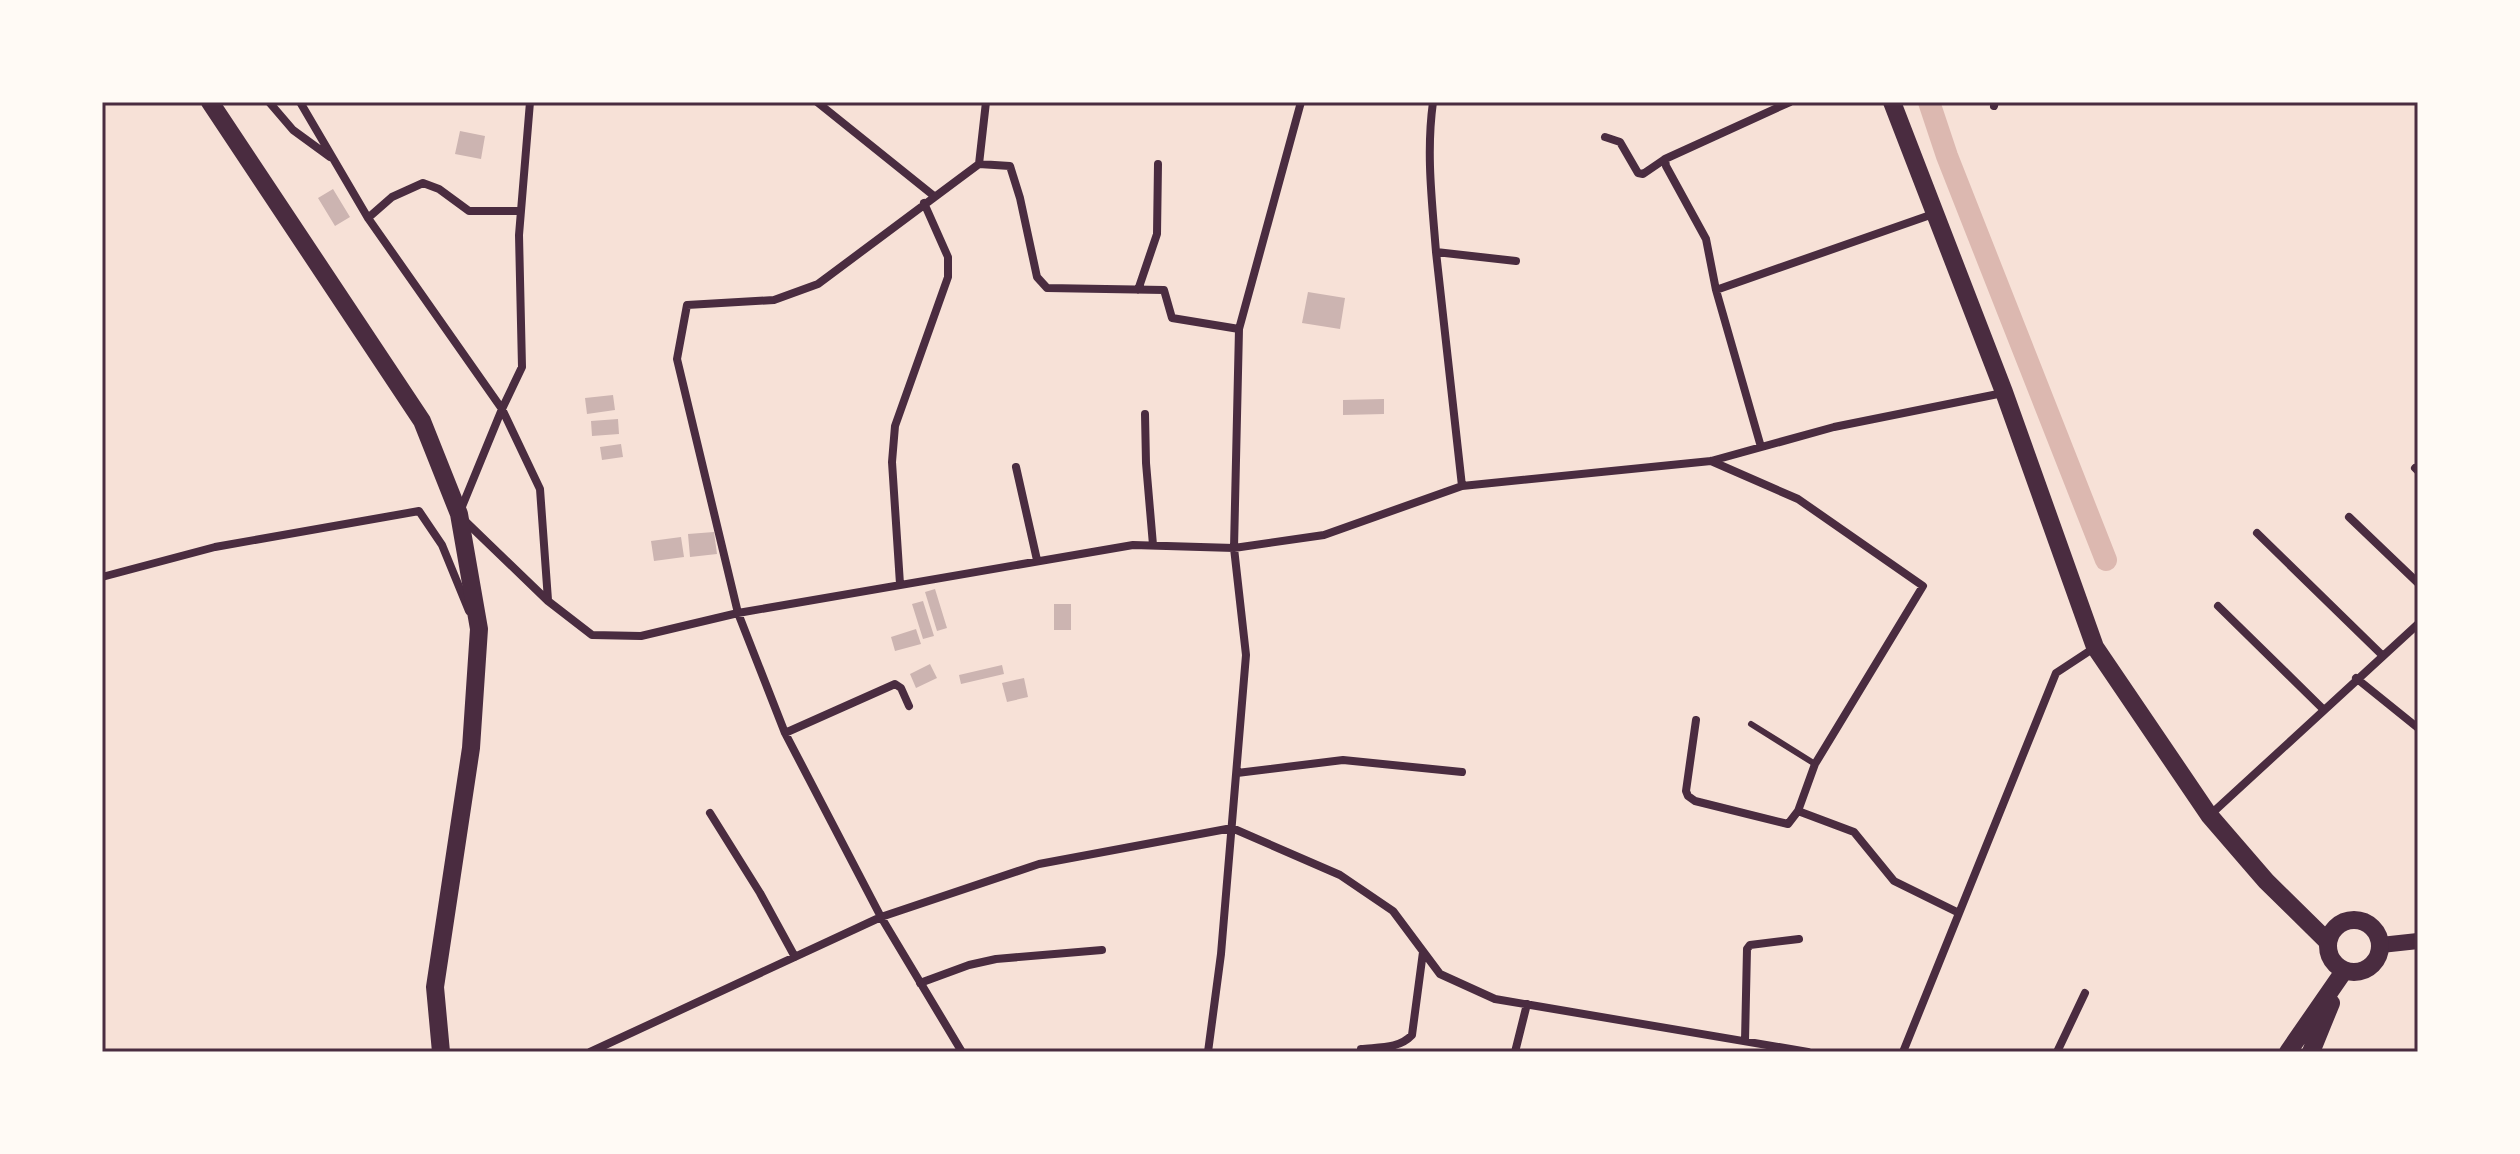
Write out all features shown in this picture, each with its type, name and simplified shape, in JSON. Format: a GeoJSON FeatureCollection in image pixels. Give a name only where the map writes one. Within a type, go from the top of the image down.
{"type":"FeatureCollection","features":[{"type":"Feature","properties":{"kind":"main road"},"geometry":{"type":"LineString","coordinates":[[210,102],[422,421],[459,514],[479,629],[471,748],[435,987],[441,1052]]}},
{"type":"Feature","properties":{"kind":"main road"},"geometry":{"type":"LineString","coordinates":[[1892,102],[2004,392],[2095,647],[2209,815],[2266,881],[2328,942]]}},
{"type":"Feature","properties":{"kind":"main road"},"geometry":{"type":"LineString","coordinates":[[2350,920],[2371,926],[2381,945],[2373,965],[2364,971],[2344,971],[2333,963],[2328,942],[2340,924],[2350,920]]}},
{"type":"Feature","properties":{"kind":"main road"},"geometry":{"type":"LineString","coordinates":[[2381,945],[2418,941]]}},
{"type":"Feature","properties":{"kind":"main road"},"geometry":{"type":"LineString","coordinates":[[2288,1052],[2344,971]]}},
{"type":"Feature","properties":{"kind":"main road"},"geometry":{"type":"LineString","coordinates":[[2311,1052],[2344,971]]}},
{"type":"Feature","properties":{"kind":"street"},"geometry":{"type":"LineString","coordinates":[[269,102],[293,130],[334,160]]}},
{"type":"Feature","properties":{"kind":"street"},"geometry":{"type":"LineString","coordinates":[[300,102],[368,218],[502,409],[540,489],[548,601]]}},
{"type":"Feature","properties":{"kind":"street"},"geometry":{"type":"LineString","coordinates":[[530,102],[519,235],[522,367],[459,514],[548,601],[592,635],[641,636],[738,613],[1133,545],[1234,548],[1324,535],[1462,486],[1711,461],[1834,427],[2004,392]]}},
{"type":"Feature","properties":{"kind":"street"},"geometry":{"type":"LineString","coordinates":[[817,102],[934,196]]}},
{"type":"Feature","properties":{"kind":"street"},"geometry":{"type":"LineString","coordinates":[[979,164],[986,102]]}},
{"type":"Feature","properties":{"kind":"street"},"geometry":{"type":"LineString","coordinates":[[1208,1052],[1221,954],[1246,655],[1234,548],[1239,329],[1301,102]]}},
{"type":"Feature","properties":{"kind":"street"},"geometry":{"type":"LineString","coordinates":[[1433,102],[1428,170],[1462,486]]}},
{"type":"Feature","properties":{"kind":"street"},"geometry":{"type":"LineString","coordinates":[[1605,137],[1620,142],[1638,173],[1643,174],[1665,159],[1790,102]]}},
{"type":"Feature","properties":{"kind":"street"},"geometry":{"type":"LineString","coordinates":[[1665,159],[1706,239],[1716,290],[1761,447]]}},
{"type":"Feature","properties":{"kind":"street"},"geometry":{"type":"LineString","coordinates":[[962,1052],[881,917],[785,733],[738,613],[677,359],[687,305],[774,300],[818,284],[979,164],[1010,166],[1037,277],[1047,288],[1164,290],[1172,318],[1239,329]]}},
{"type":"Feature","properties":{"kind":"street"},"geometry":{"type":"LineString","coordinates":[[1138,290],[1157,234],[1158,164]]}},
{"type":"Feature","properties":{"kind":"street"},"geometry":{"type":"LineString","coordinates":[[368,218],[392,197],[423,183],[439,189],[469,211],[521,211]]}},
{"type":"Feature","properties":{"kind":"street"},"geometry":{"type":"LineString","coordinates":[[900,584],[892,462],[895,426],[948,277],[948,257],[924,203]]}},
{"type":"Feature","properties":{"kind":"street"},"geometry":{"type":"LineString","coordinates":[[1716,290],[1936,213]]}},
{"type":"Feature","properties":{"kind":"street"},"geometry":{"type":"LineString","coordinates":[[1436,252],[1516,261]]}},
{"type":"Feature","properties":{"kind":"street"},"geometry":{"type":"LineString","coordinates":[[1145,414],[1153,545]]}},
{"type":"Feature","properties":{"kind":"street"},"geometry":{"type":"LineString","coordinates":[[1696,720],[1686,791],[1692,800],[1784,824],[1791,822],[1815,764],[1923,586],[1798,499],[1711,461]]}},
{"type":"Feature","properties":{"kind":"street"},"geometry":{"type":"LineString","coordinates":[[1016,467],[1037,560]]}},
{"type":"Feature","properties":{"kind":"street"},"geometry":{"type":"LineString","coordinates":[[102,577],[215,547],[419,511],[442,545],[479,629]]}},
{"type":"Feature","properties":{"kind":"street"},"geometry":{"type":"LineString","coordinates":[[2349,517],[2418,583]]}},
{"type":"Feature","properties":{"kind":"street"},"geometry":{"type":"LineString","coordinates":[[2257,533],[2382,655]]}},
{"type":"Feature","properties":{"kind":"street"},"geometry":{"type":"LineString","coordinates":[[2218,606],[2323,709]]}},
{"type":"Feature","properties":{"kind":"street"},"geometry":{"type":"LineString","coordinates":[[2209,815],[2418,624]]}},
{"type":"Feature","properties":{"kind":"street"},"geometry":{"type":"LineString","coordinates":[[1903,1052],[2056,673],[2095,647]]}},
{"type":"Feature","properties":{"kind":"street"},"geometry":{"type":"LineString","coordinates":[[2356,678],[2418,728]]}},
{"type":"Feature","properties":{"kind":"street"},"geometry":{"type":"LineString","coordinates":[[785,733],[895,684],[901,688],[909,706]]}},
{"type":"Feature","properties":{"kind":"street"},"geometry":{"type":"LineString","coordinates":[[1237,773],[1343,760],[1462,772]]}},
{"type":"Feature","properties":{"kind":"street"},"geometry":{"type":"LineString","coordinates":[[1798,811],[1854,832],[1894,881],[1959,913]]}},
{"type":"Feature","properties":{"kind":"street"},"geometry":{"type":"LineString","coordinates":[[710,813],[795,957]]}},
{"type":"Feature","properties":{"kind":"street"},"geometry":{"type":"LineString","coordinates":[[590,1052],[881,917],[1039,864],[1232,828],[1340,875],[1393,911],[1440,974],[1495,999],[1808,1052]]}},
{"type":"Feature","properties":{"kind":"street"},"geometry":{"type":"LineString","coordinates":[[1745,1041],[1747,949],[1759,942],[1799,939]]}},
{"type":"Feature","properties":{"kind":"street"},"geometry":{"type":"LineString","coordinates":[[920,983],[969,965],[996,959],[1102,950]]}},
{"type":"Feature","properties":{"kind":"street"},"geometry":{"type":"LineString","coordinates":[[1361,1049],[1397,1045],[1412,1035],[1423,951]]}},
{"type":"Feature","properties":{"kind":"street"},"geometry":{"type":"LineString","coordinates":[[2057,1052],[2085,993]]}},
{"type":"Feature","properties":{"kind":"street"},"geometry":{"type":"LineString","coordinates":[[1515,1052],[1527,1004]]}},
{"type":"Feature","properties":{"kind":"lane"},"geometry":{"type":"LineString","coordinates":[[1751,724],[1815,764]]}},
{"type":"Feature","properties":{"kind":"building"},"geometry":{"type":"Polygon","coordinates":[[[460,131],[485,136],[481,159],[455,154],[460,131]]]}},
{"type":"Feature","properties":{"kind":"building"},"geometry":{"type":"Polygon","coordinates":[[[333,189],[350,217],[335,226],[318,198],[333,189]]]}},
{"type":"Feature","properties":{"kind":"building"},"geometry":{"type":"Polygon","coordinates":[[[1308,292],[1345,298],[1340,329],[1302,323],[1308,292]]]}},
{"type":"Feature","properties":{"kind":"building"},"geometry":{"type":"Polygon","coordinates":[[[613,395],[615,410],[587,414],[585,398],[613,395]]]}},
{"type":"Feature","properties":{"kind":"building"},"geometry":{"type":"Polygon","coordinates":[[[1384,399],[1384,414],[1343,415],[1343,400],[1384,399]]]}},
{"type":"Feature","properties":{"kind":"building"},"geometry":{"type":"Polygon","coordinates":[[[618,419],[619,434],[592,436],[591,421],[618,419]]]}},
{"type":"Feature","properties":{"kind":"building"},"geometry":{"type":"Polygon","coordinates":[[[621,444],[623,457],[602,460],[600,447],[621,444]]]}},
{"type":"Feature","properties":{"kind":"building"},"geometry":{"type":"Polygon","coordinates":[[[714,532],[717,554],[690,557],[688,534],[714,532]]]}},
{"type":"Feature","properties":{"kind":"building"},"geometry":{"type":"Polygon","coordinates":[[[681,537],[684,557],[654,561],[651,541],[681,537]]]}},
{"type":"Feature","properties":{"kind":"building"},"geometry":{"type":"Polygon","coordinates":[[[935,589],[947,628],[937,631],[925,592],[935,589]]]}},
{"type":"Feature","properties":{"kind":"building"},"geometry":{"type":"Polygon","coordinates":[[[923,601],[934,636],[923,639],[912,604],[923,601]]]}},
{"type":"Feature","properties":{"kind":"building"},"geometry":{"type":"Polygon","coordinates":[[[1054,604],[1071,604],[1071,630],[1054,630],[1054,604]]]}},
{"type":"Feature","properties":{"kind":"building"},"geometry":{"type":"Polygon","coordinates":[[[916,629],[921,644],[895,651],[891,637],[916,629]]]}},
{"type":"Feature","properties":{"kind":"building"},"geometry":{"type":"Polygon","coordinates":[[[930,664],[937,678],[916,688],[910,674],[930,664]]]}},
{"type":"Feature","properties":{"kind":"building"},"geometry":{"type":"Polygon","coordinates":[[[1002,665],[1004,674],[961,684],[959,675],[1002,665]]]}},
{"type":"Feature","properties":{"kind":"building"},"geometry":{"type":"Polygon","coordinates":[[[1024,678],[1028,697],[1007,702],[1002,683],[1024,678]]]}},
{"type":"Feature","properties":{"kind":"waterway"},"geometry":{"type":"LineString","coordinates":[[1929,102],[1947,156],[2106,560]]}}]}
